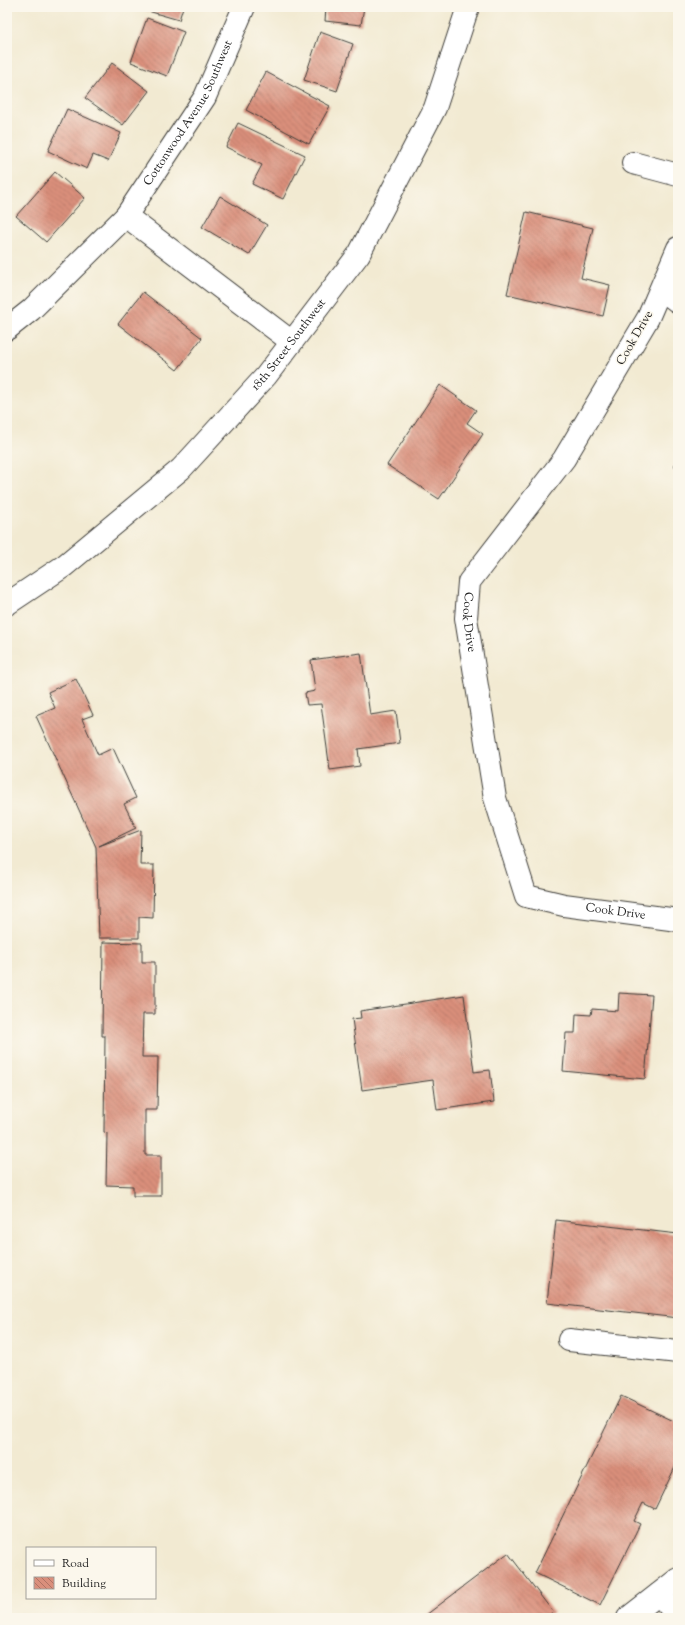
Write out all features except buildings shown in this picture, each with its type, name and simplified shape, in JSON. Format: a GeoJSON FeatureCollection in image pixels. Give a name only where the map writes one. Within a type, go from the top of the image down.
{"type":"FeatureCollection","features":[{"type":"Feature","properties":{"kind":"street","name":"Cottonwood Avenue Southwest"},"geometry":{"type":"LineString","coordinates":[[7,329],[31,310],[126,216],[205,98],[244,7]]}},
{"type":"Feature","properties":{"kind":"street","name":"18th Street Southwest"},"geometry":{"type":"LineString","coordinates":[[7,604],[64,566],[181,469],[266,376],[363,247],[435,108],[468,7]]}},
{"type":"Feature","properties":{"kind":"street"},"geometry":{"type":"LineString","coordinates":[[633,163],[678,175]]}},
{"type":"Feature","properties":{"kind":"street"},"geometry":{"type":"LineString","coordinates":[[126,216],[292,342]]}},
{"type":"Feature","properties":{"kind":"street","name":"Cook Drive"},"geometry":{"type":"LineString","coordinates":[[678,248],[648,318],[564,459],[470,582],[466,618],[495,798],[526,896],[564,905],[678,920]]}},
{"type":"Feature","properties":{"kind":"street"},"geometry":{"type":"LineString","coordinates":[[660,289],[678,302]]}},
{"type":"Feature","properties":{"kind":"street"},"geometry":{"type":"LineString","coordinates":[[569,1340],[678,1352]]}},
{"type":"Feature","properties":{"kind":"street"},"geometry":{"type":"LineString","coordinates":[[628,1618],[678,1579]]}},
{"type":"Feature","properties":{"kind":"street"},"geometry":{"type":"LineString","coordinates":[[659,1594],[678,1617]]}}]}
